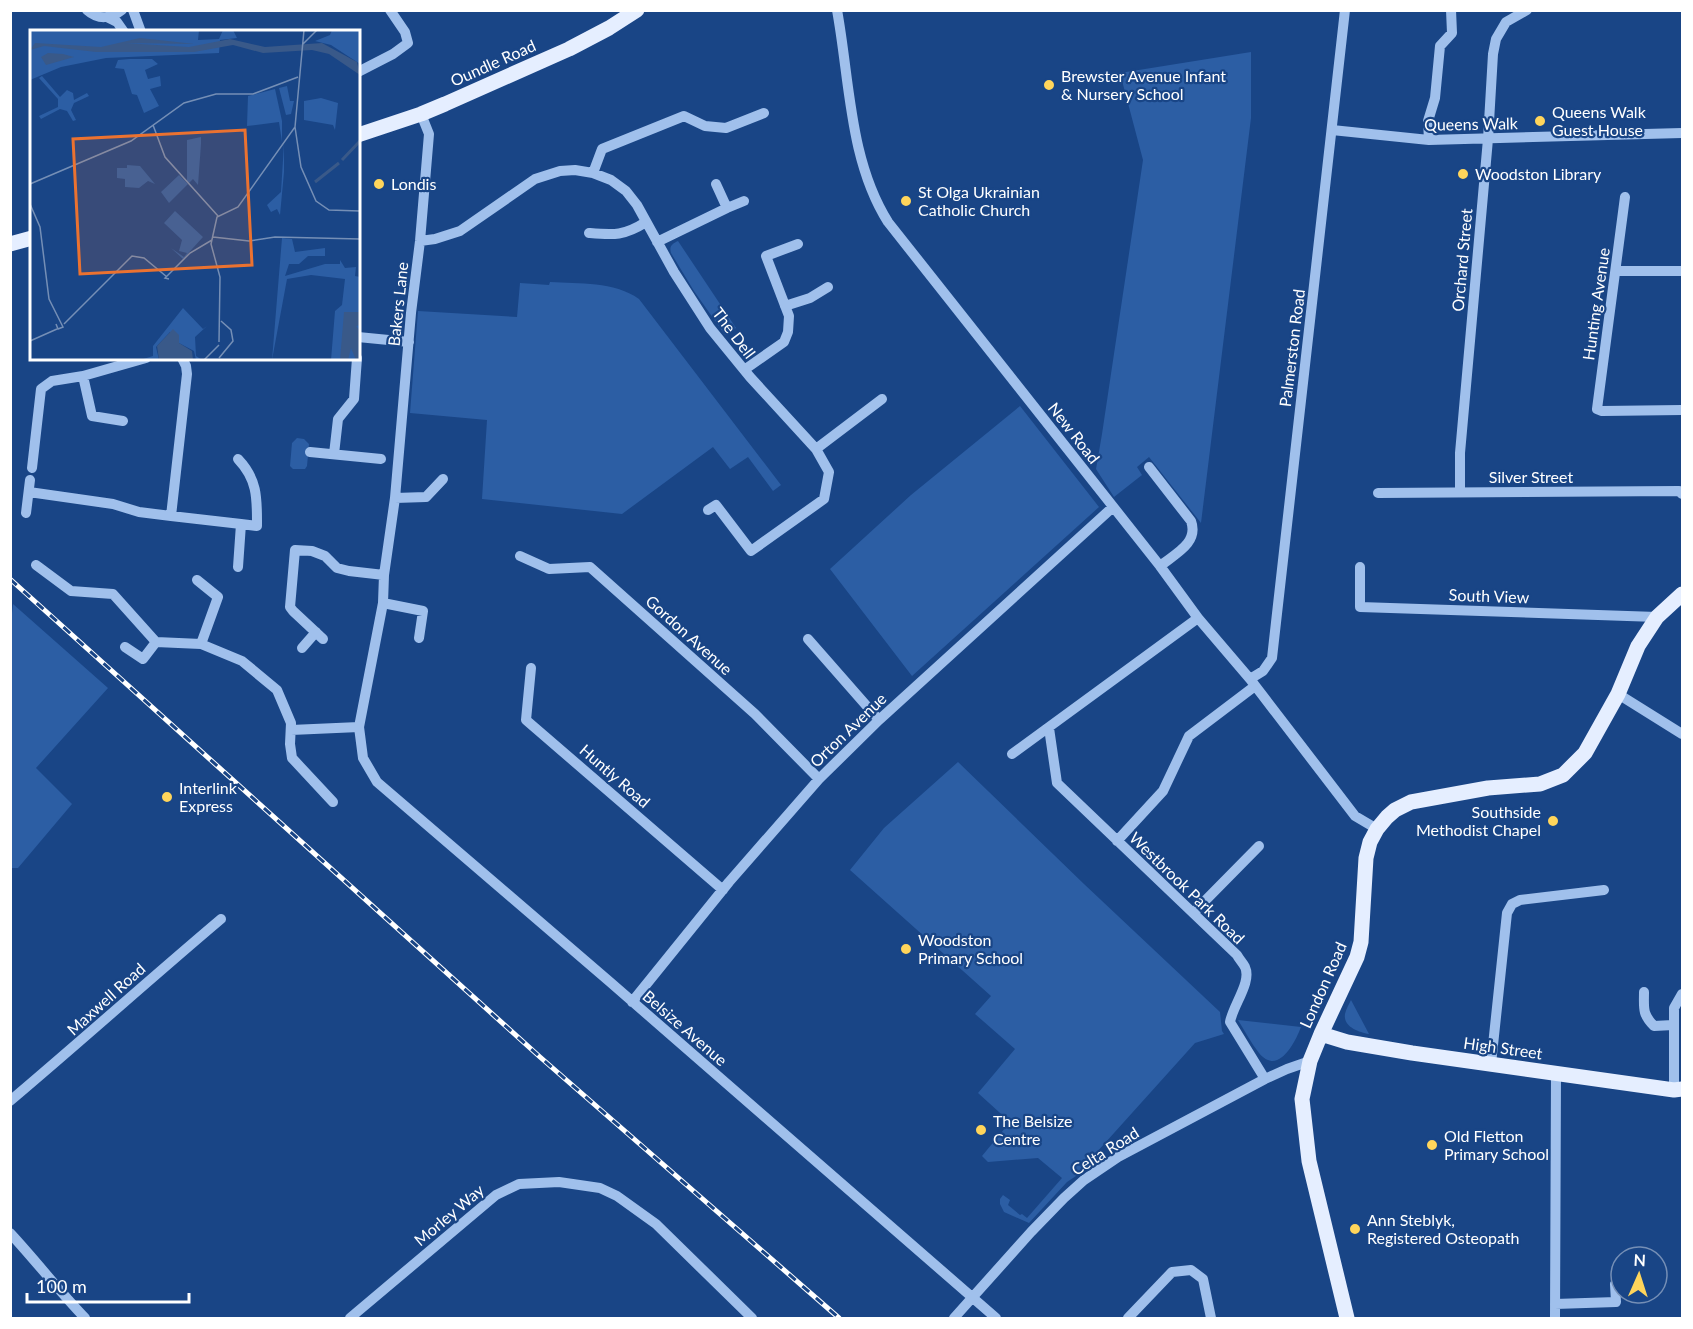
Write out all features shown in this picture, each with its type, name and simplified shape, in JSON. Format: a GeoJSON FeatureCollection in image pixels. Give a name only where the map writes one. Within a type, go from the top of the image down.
{"type":"FeatureCollection","features":[{"type":"Feature","properties":{"kind":"main road","name":"Oundle Road"},"geometry":{"type":"LineString","coordinates":[[360,134],[421,114],[568,49],[609,28],[637,10]]}},
{"type":"Feature","properties":{"kind":"main road"},"geometry":{"type":"LineString","coordinates":[[10,244],[30,239]]}},
{"type":"Feature","properties":{"kind":"main road","name":"London Road"},"geometry":{"type":"LineString","coordinates":[[1347,1318],[1310,1161],[1302,1100],[1310,1061],[1361,942],[1366,858],[1370,842],[1377,829],[1395,810],[1411,802],[1488,788],[1540,784],[1563,775],[1585,753],[1618,694],[1638,646],[1657,617],[1683,594]]}},
{"type":"Feature","properties":{"kind":"main road","name":"High Street"},"geometry":{"type":"LineString","coordinates":[[1321,1034],[1347,1042],[1556,1074],[1678,1089]]}},
{"type":"Feature","properties":{"kind":"street"},"geometry":{"type":"LineString","coordinates":[[87,10],[98,17],[114,16],[122,10]]}},
{"type":"Feature","properties":{"kind":"street"},"geometry":{"type":"LineString","coordinates":[[133,10],[140,30]]}},
{"type":"Feature","properties":{"kind":"street"},"geometry":{"type":"LineString","coordinates":[[360,71],[393,54],[408,43],[405,32],[390,10]]}},
{"type":"Feature","properties":{"kind":"street","name":"New Road"},"geometry":{"type":"LineString","coordinates":[[837,10],[854,123],[863,164],[877,204],[888,222],[1355,816],[1377,829]]}},
{"type":"Feature","properties":{"kind":"street","name":"Palmerston Road"},"geometry":{"type":"LineString","coordinates":[[1117,841],[1163,791],[1189,735],[1252,683],[1272,658],[1345,10]]}},
{"type":"Feature","properties":{"kind":"street"},"geometry":{"type":"LineString","coordinates":[[1429,140],[1428,121],[1435,98],[1440,46],[1452,33],[1451,10]]}},
{"type":"Feature","properties":{"kind":"street","name":"Orchard Street"},"geometry":{"type":"LineString","coordinates":[[1460,492],[1460,453],[1488,139],[1493,54],[1496,39],[1506,22],[1527,10]]}},
{"type":"Feature","properties":{"kind":"street"},"geometry":{"type":"LineString","coordinates":[[107,17],[117,22],[123,30]]}},
{"type":"Feature","properties":{"kind":"street"},"geometry":{"type":"LineString","coordinates":[[593,173],[602,149],[684,116],[705,126],[726,128],[764,113]]}},
{"type":"Feature","properties":{"kind":"street","name":"Bakers Lane"},"geometry":{"type":"LineString","coordinates":[[377,782],[363,758],[359,727],[383,603],[384,575],[395,498],[429,134],[421,114]]}},
{"type":"Feature","properties":{"kind":"street","name":"Queens Walk"},"geometry":{"type":"LineString","coordinates":[[1332,130],[1429,140],[1683,134]]}},
{"type":"Feature","properties":{"kind":"street","name":"The Dell"},"geometry":{"type":"LineString","coordinates":[[420,241],[460,231],[535,179],[560,171],[575,170],[593,173],[611,180],[626,191],[637,205],[674,272],[710,328],[816,448],[829,472],[824,499],[751,551],[716,505],[708,510]]}},
{"type":"Feature","properties":{"kind":"street"},"geometry":{"type":"LineString","coordinates":[[716,184],[727,208]]}},
{"type":"Feature","properties":{"kind":"street","name":"Hunting Avenue"},"geometry":{"type":"LineString","coordinates":[[1625,197],[1597,409],[1602,411],[1683,411]]}},
{"type":"Feature","properties":{"kind":"street"},"geometry":{"type":"LineString","coordinates":[[657,242],[744,201]]}},
{"type":"Feature","properties":{"kind":"street"},"geometry":{"type":"LineString","coordinates":[[589,233],[615,235],[634,230],[646,222]]}},
{"type":"Feature","properties":{"kind":"street"},"geometry":{"type":"LineString","coordinates":[[744,369],[784,342],[788,332],[789,316],[766,256],[798,244]]}},
{"type":"Feature","properties":{"kind":"street"},"geometry":{"type":"LineString","coordinates":[[1616,272],[1683,272]]}},
{"type":"Feature","properties":{"kind":"street"},"geometry":{"type":"LineString","coordinates":[[786,306],[810,298],[828,287]]}},
{"type":"Feature","properties":{"kind":"street"},"geometry":{"type":"LineString","coordinates":[[360,337],[409,342]]}},
{"type":"Feature","properties":{"kind":"street"},"geometry":{"type":"LineString","coordinates":[[32,468],[40,389],[52,381],[83,376],[139,360]]}},
{"type":"Feature","properties":{"kind":"street"},"geometry":{"type":"LineString","coordinates":[[171,516],[187,374],[183,360]]}},
{"type":"Feature","properties":{"kind":"street"},"geometry":{"type":"LineString","coordinates":[[334,454],[338,419],[354,399],[357,360]]}},
{"type":"Feature","properties":{"kind":"street"},"geometry":{"type":"LineString","coordinates":[[83,376],[92,416],[123,421]]}},
{"type":"Feature","properties":{"kind":"street"},"geometry":{"type":"LineString","coordinates":[[816,448],[882,399]]}},
{"type":"Feature","properties":{"kind":"street"},"geometry":{"type":"LineString","coordinates":[[310,452],[381,459]]}},
{"type":"Feature","properties":{"kind":"street"},"geometry":{"type":"LineString","coordinates":[[29,492],[113,504],[139,512],[257,526],[253,480],[238,459]]}},
{"type":"Feature","properties":{"kind":"street"},"geometry":{"type":"LineString","coordinates":[[1149,467],[1194,528],[1190,541],[1160,566]]}},
{"type":"Feature","properties":{"kind":"street"},"geometry":{"type":"LineString","coordinates":[[395,498],[426,497],[443,479]]}},
{"type":"Feature","properties":{"kind":"street"},"geometry":{"type":"LineString","coordinates":[[26,513],[30,480]]}},
{"type":"Feature","properties":{"kind":"street","name":"Silver Street"},"geometry":{"type":"LineString","coordinates":[[1378,493],[1679,491],[1683,494]]}},
{"type":"Feature","properties":{"kind":"street","name":"Orton Avenue"},"geometry":{"type":"LineString","coordinates":[[632,1002],[723,890],[819,778],[879,720],[1113,507]]}},
{"type":"Feature","properties":{"kind":"street"},"geometry":{"type":"LineString","coordinates":[[238,567],[241,524]]}},
{"type":"Feature","properties":{"kind":"street"},"geometry":{"type":"LineString","coordinates":[[302,648],[319,635],[290,607],[295,544],[325,556],[337,568],[384,575]]}},
{"type":"Feature","properties":{"kind":"street","name":"Gordon Avenue"},"geometry":{"type":"LineString","coordinates":[[520,556],[549,569],[590,567],[755,714],[819,778]]}},
{"type":"Feature","properties":{"kind":"street"},"geometry":{"type":"LineString","coordinates":[[36,565],[71,591],[113,594],[156,642],[201,644],[242,661],[277,690],[291,723],[292,758],[333,802]]}},
{"type":"Feature","properties":{"kind":"street","name":"South View"},"geometry":{"type":"LineString","coordinates":[[1360,567],[1360,607],[1657,617]]}},
{"type":"Feature","properties":{"kind":"street"},"geometry":{"type":"LineString","coordinates":[[197,580],[218,597],[201,644]]}},
{"type":"Feature","properties":{"kind":"street"},"geometry":{"type":"LineString","coordinates":[[383,603],[423,611],[419,638]]}},
{"type":"Feature","properties":{"kind":"street"},"geometry":{"type":"LineString","coordinates":[[1012,754],[1198,618]]}},
{"type":"Feature","properties":{"kind":"street"},"geometry":{"type":"LineString","coordinates":[[808,639],[879,720]]}},
{"type":"Feature","properties":{"kind":"street"},"geometry":{"type":"LineString","coordinates":[[125,647],[143,659],[156,642]]}},
{"type":"Feature","properties":{"kind":"street","name":"Huntly Road"},"geometry":{"type":"LineString","coordinates":[[531,668],[526,720],[723,890]]}},
{"type":"Feature","properties":{"kind":"street"},"geometry":{"type":"LineString","coordinates":[[1618,694],[1683,734]]}},
{"type":"Feature","properties":{"kind":"street"},"geometry":{"type":"LineString","coordinates":[[291,730],[359,727]]}},
{"type":"Feature","properties":{"kind":"street","name":"Westbrook Park Road"},"geometry":{"type":"LineString","coordinates":[[1049,728],[1057,783],[1237,955],[1245,966],[1247,974],[1245,985],[1230,1022],[1265,1079]]}},
{"type":"Feature","properties":{"kind":"street","name":"Belsize Avenue"},"geometry":{"type":"LineString","coordinates":[[377,782],[996,1318]]}},
{"type":"Feature","properties":{"kind":"street"},"geometry":{"type":"LineString","coordinates":[[1193,913],[1259,846]]}},
{"type":"Feature","properties":{"kind":"street"},"geometry":{"type":"LineString","coordinates":[[1491,1064],[1507,913],[1512,904],[1520,900],[1604,890]]}},
{"type":"Feature","properties":{"kind":"street","name":"Maxwell Road"},"geometry":{"type":"LineString","coordinates":[[10,1101],[220,920]]}},
{"type":"Feature","properties":{"kind":"street"},"geometry":{"type":"LineString","coordinates":[[1644,992],[1644,1011],[1647,1019],[1654,1026],[1673,1025]]}},
{"type":"Feature","properties":{"kind":"street"},"geometry":{"type":"LineString","coordinates":[[1678,1089],[1673,1025],[1674,1008],[1683,994]]}},
{"type":"Feature","properties":{"kind":"street","name":"Celta Road"},"geometry":{"type":"LineString","coordinates":[[954,1318],[1031,1232],[1084,1180],[1118,1157],[1265,1079],[1287,1068],[1310,1061]]}},
{"type":"Feature","properties":{"kind":"street"},"geometry":{"type":"LineString","coordinates":[[1555,1318],[1556,1074]]}},
{"type":"Feature","properties":{"kind":"street","name":"Morley Way"},"geometry":{"type":"LineString","coordinates":[[350,1318],[496,1195],[519,1184],[559,1182],[600,1188],[635,1208],[656,1224],[752,1318]]}},
{"type":"Feature","properties":{"kind":"street"},"geometry":{"type":"LineString","coordinates":[[10,1233],[85,1318]]}},
{"type":"Feature","properties":{"kind":"street"},"geometry":{"type":"LineString","coordinates":[[1128,1318],[1172,1272],[1191,1270],[1203,1279],[1211,1318]]}},
{"type":"Feature","properties":{"kind":"street"},"geometry":{"type":"LineString","coordinates":[[1555,1304],[1609,1302]]}},
{"type":"Feature","properties":{"kind":"shaded area"},"geometry":{"type":"Polygon","coordinates":[[[1251,52],[1251,118],[1201,523],[1149,457],[1137,467],[1142,475],[1114,497],[1096,469],[1143,160],[1120,73],[1251,52]]]}},
{"type":"Feature","properties":{"kind":"shaded area"},"geometry":{"type":"Polygon","coordinates":[[[678,241],[736,328],[725,335],[671,253],[670,249],[678,241]]]}},
{"type":"Feature","properties":{"kind":"shaded area"},"geometry":{"type":"Polygon","coordinates":[[[550,282],[608,286],[639,299],[781,485],[773,491],[748,457],[730,469],[713,447],[622,514],[482,499],[487,420],[410,413],[418,311],[517,317],[520,283],[549,285],[550,282]]]}},
{"type":"Feature","properties":{"kind":"shaded area"},"geometry":{"type":"Polygon","coordinates":[[[1020,406],[1099,507],[912,676],[830,569],[911,495],[1020,406]]]}},
{"type":"Feature","properties":{"kind":"shaded area"},"geometry":{"type":"Polygon","coordinates":[[[297,438],[304,439],[309,444],[305,469],[293,469],[290,466],[292,443],[297,438]]]}},
{"type":"Feature","properties":{"kind":"shaded area"},"geometry":{"type":"Polygon","coordinates":[[[13,604],[108,688],[36,768],[72,804],[18,868],[10,868],[10,632],[13,604]]]}},
{"type":"Feature","properties":{"kind":"shaded area"},"geometry":{"type":"Polygon","coordinates":[[[958,762],[1220,1012],[1224,1034],[1195,1043],[1096,1153],[1100,1160],[1067,1182],[1029,1223],[1004,1212],[1000,1199],[1003,1195],[1010,1200],[1008,1205],[1027,1218],[1062,1178],[1038,1158],[988,1162],[982,1156],[1010,1122],[978,1093],[1015,1049],[975,1014],[991,996],[850,870],[884,828],[958,762]]]}},
{"type":"Feature","properties":{"kind":"shaded area"},"geometry":{"type":"Polygon","coordinates":[[[1351,1000],[1369,1034],[1356,1030],[1346,1022],[1345,1014],[1351,1000]]]}},
{"type":"Feature","properties":{"kind":"shaded area"},"geometry":{"type":"Polygon","coordinates":[[[1238,1020],[1301,1027],[1285,1055],[1273,1061],[1259,1053],[1238,1020]]]}},
{"type":"Feature","properties":{"kind":"railway"},"geometry":{"type":"LineString","coordinates":[[10,579],[540,1057],[839,1318]]}},
{"type":"Feature","properties":{"kind":"place","name":"Brewster Avenue Infant & Nursery School"},"geometry":{"type":"Point","coordinates":[1049,85]}},
{"type":"Feature","properties":{"kind":"place","name":"Queens Walk Guest House"},"geometry":{"type":"Point","coordinates":[1540,121]}},
{"type":"Feature","properties":{"kind":"place","name":"Woodston Library"},"geometry":{"type":"Point","coordinates":[1463,174]}},
{"type":"Feature","properties":{"kind":"place","name":"Londis"},"geometry":{"type":"Point","coordinates":[379,184]}},
{"type":"Feature","properties":{"kind":"place","name":"St Olga Ukrainian Catholic Church"},"geometry":{"type":"Point","coordinates":[906,201]}},
{"type":"Feature","properties":{"kind":"place","name":"Interlink Express"},"geometry":{"type":"Point","coordinates":[167,797]}},
{"type":"Feature","properties":{"kind":"place","name":"Southside Methodist Chapel"},"geometry":{"type":"Point","coordinates":[1553,821]}},
{"type":"Feature","properties":{"kind":"place","name":"Woodston Primary School"},"geometry":{"type":"Point","coordinates":[906,949]}},
{"type":"Feature","properties":{"kind":"place","name":"The Belsize Centre"},"geometry":{"type":"Point","coordinates":[981,1130]}},
{"type":"Feature","properties":{"kind":"place","name":"Old Fletton Primary School"},"geometry":{"type":"Point","coordinates":[1432,1145]}},
{"type":"Feature","properties":{"kind":"place","name":"Ann Steblyk, Registered Osteopath"},"geometry":{"type":"Point","coordinates":[1355,1229]}}]}
